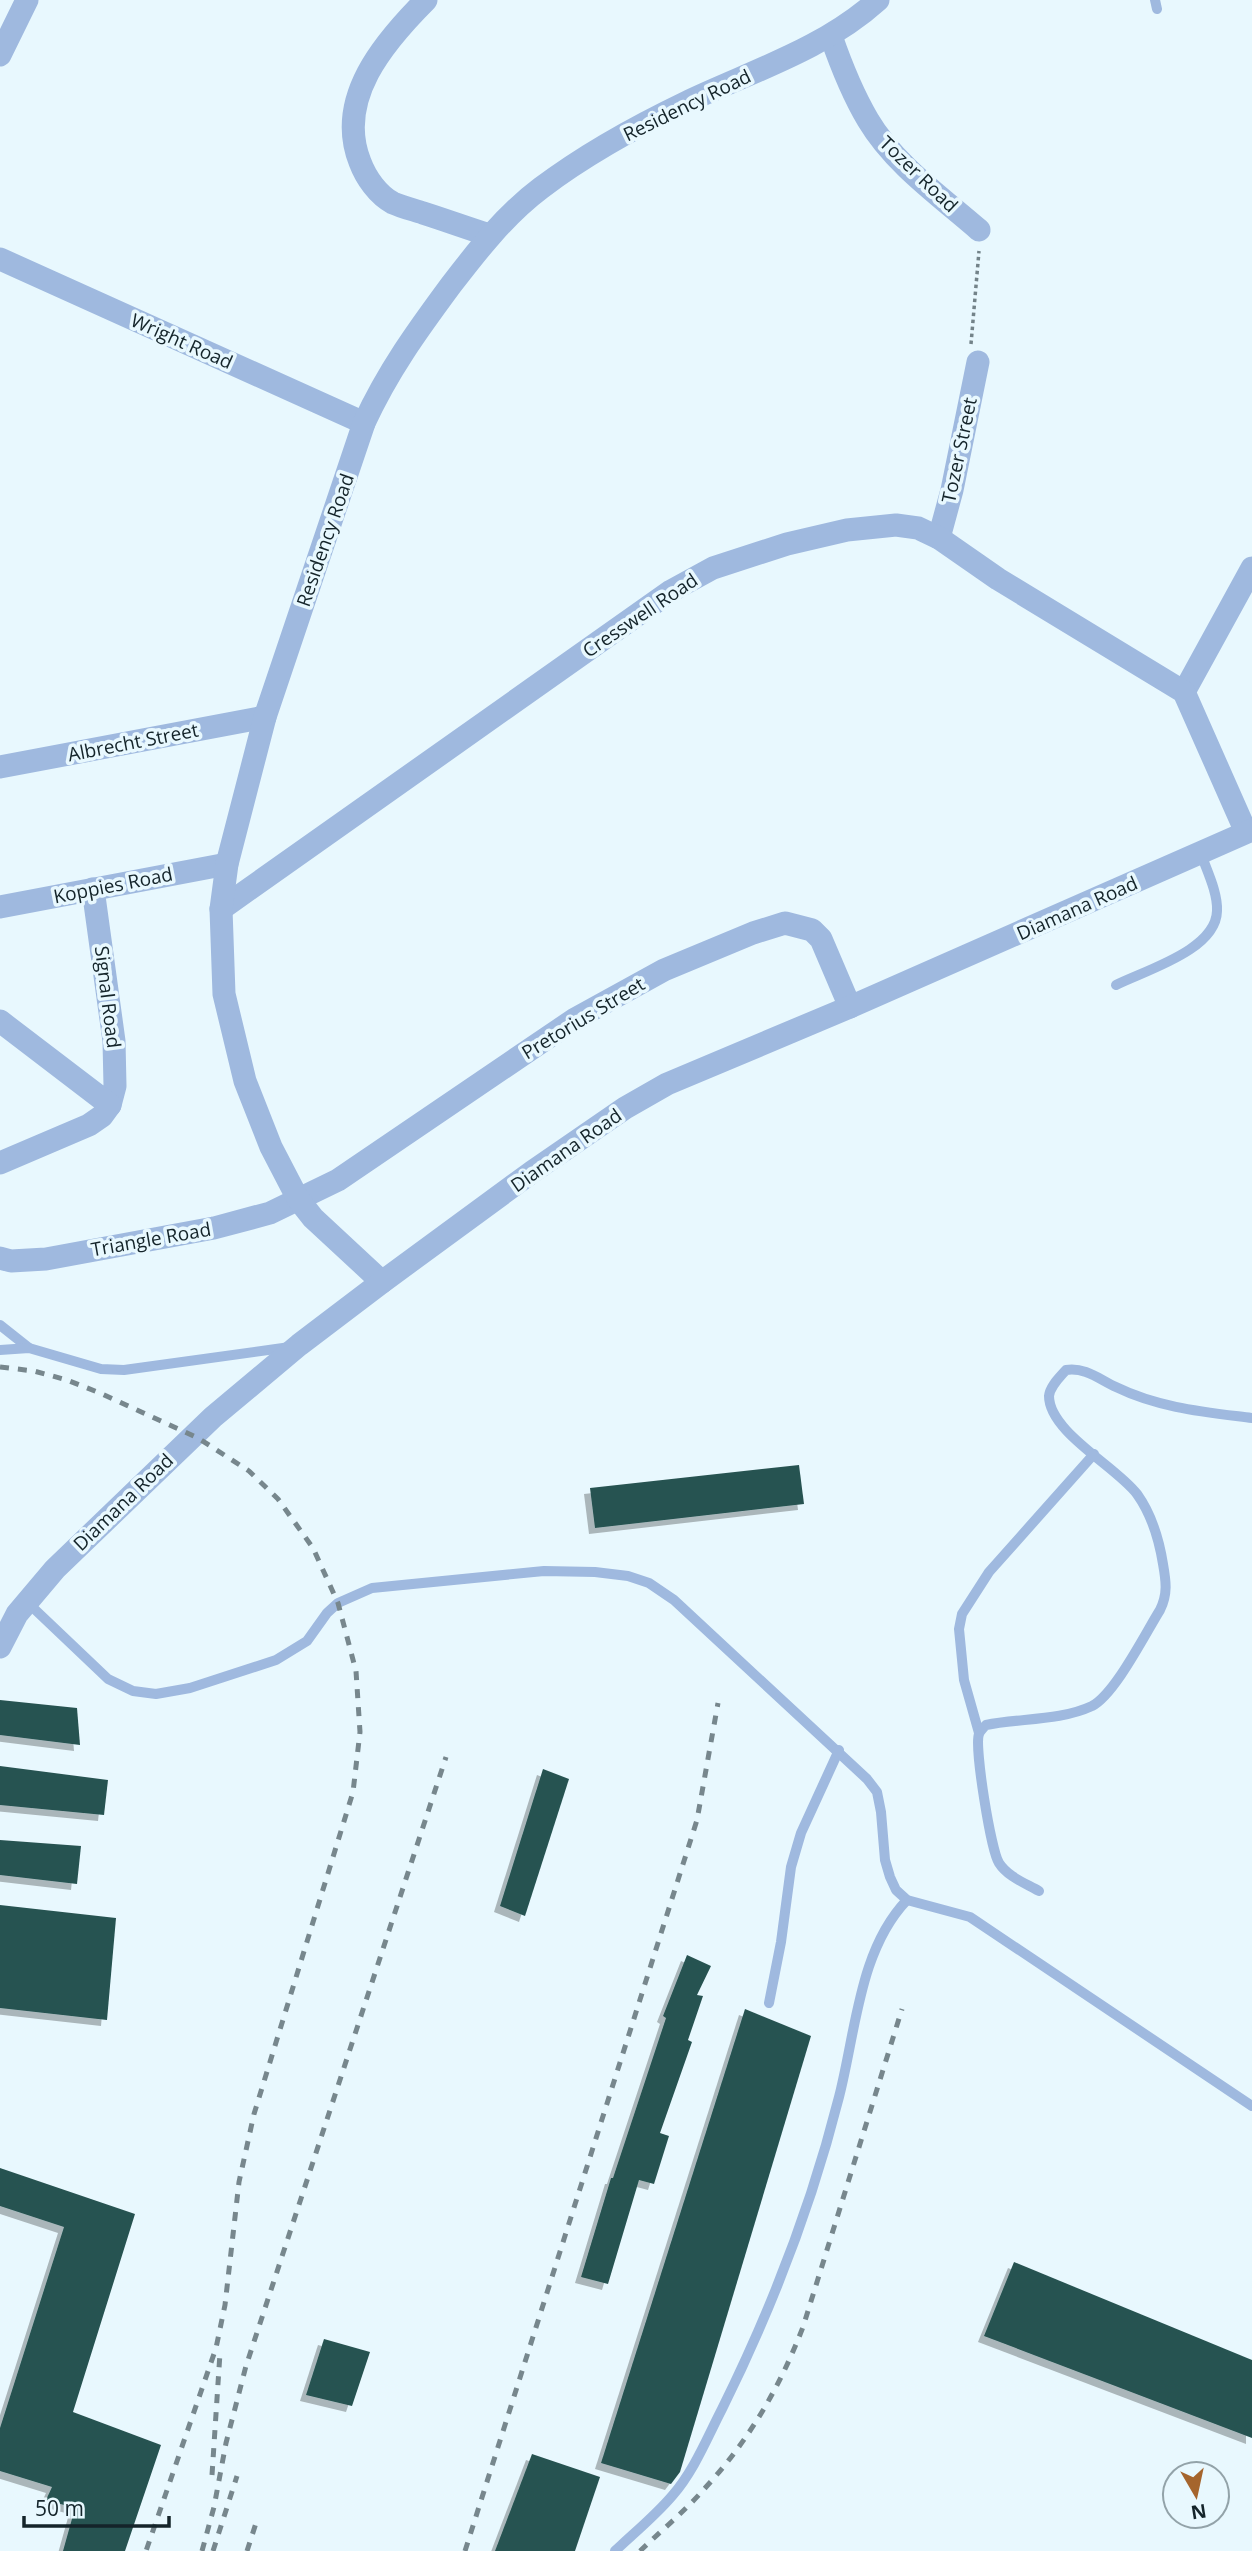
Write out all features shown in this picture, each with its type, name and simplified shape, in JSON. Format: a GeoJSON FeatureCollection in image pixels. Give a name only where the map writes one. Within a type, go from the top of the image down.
{"type":"FeatureCollection","features":[{"type":"Feature","properties":{"kind":"street"},"geometry":{"type":"LineString","coordinates":[[0,55],[27,0]]}},
{"type":"Feature","properties":{"kind":"street"},"geometry":{"type":"LineString","coordinates":[[426,0],[397,29],[361,85],[352,113],[355,146],[362,169],[374,187],[392,202],[489,235]]}},
{"type":"Feature","properties":{"kind":"street","name":"Residency Road"},"geometry":{"type":"LineString","coordinates":[[382,1282],[313,1218],[298,1199],[271,1147],[246,1081],[224,994],[220,909],[226,863],[265,717],[364,424],[382,384],[411,339],[489,235],[540,189],[602,147],[686,103],[831,36],[878,0]]}},
{"type":"Feature","properties":{"kind":"street","name":"Tozer Road"},"geometry":{"type":"LineString","coordinates":[[831,36],[856,98],[868,121],[886,145],[903,164],[979,230]]}},
{"type":"Feature","properties":{"kind":"street","name":"Wright Road"},"geometry":{"type":"LineString","coordinates":[[0,259],[364,424]]}},
{"type":"Feature","properties":{"kind":"street","name":"Tozer Street"},"geometry":{"type":"LineString","coordinates":[[939,538],[978,362]]}},
{"type":"Feature","properties":{"kind":"street","name":"Cresswell Road"},"geometry":{"type":"LineString","coordinates":[[220,909],[671,591],[713,568],[787,544],[847,530],[895,525],[918,528],[939,538],[998,579],[1184,692]]}},
{"type":"Feature","properties":{"kind":"street"},"geometry":{"type":"LineString","coordinates":[[1250,832],[1184,692],[1252,568]]}},
{"type":"Feature","properties":{"kind":"street","name":"Albrecht Street"},"geometry":{"type":"LineString","coordinates":[[0,767],[265,717]]}},
{"type":"Feature","properties":{"kind":"street","name":"Diamana Road"},"geometry":{"type":"LineString","coordinates":[[0,1647],[17,1614],[55,1569],[177,1450],[299,1345],[532,1172],[625,1108],[667,1084],[1250,832]]}},
{"type":"Feature","properties":{"kind":"street","name":"Koppies Road"},"geometry":{"type":"LineString","coordinates":[[0,907],[226,863]]}},
{"type":"Feature","properties":{"kind":"street","name":"Signal Road"},"geometry":{"type":"LineString","coordinates":[[93,889],[114,1041],[115,1086],[110,1105]]}},
{"type":"Feature","properties":{"kind":"street","name":"Pretorius Street"},"geometry":{"type":"LineString","coordinates":[[298,1199],[338,1180],[575,1019],[664,970],[753,933],[785,923],[802,925],[812,930],[821,939],[850,1007]]}},
{"type":"Feature","properties":{"kind":"street"},"geometry":{"type":"LineString","coordinates":[[0,1021],[110,1105],[102,1116],[89,1125],[2,1159]]}},
{"type":"Feature","properties":{"kind":"street","name":"Triangle Road"},"geometry":{"type":"LineString","coordinates":[[0,1258],[20,1261],[47,1259],[214,1228],[270,1213],[298,1199]]}},
{"type":"Feature","properties":{"kind":"lane"},"geometry":{"type":"LineString","coordinates":[[1116,985],[1198,946],[1210,934],[1217,911],[1201,854]]}},
{"type":"Feature","properties":{"kind":"lane"},"geometry":{"type":"LineString","coordinates":[[0,1325],[29,1348]]}},
{"type":"Feature","properties":{"kind":"lane"},"geometry":{"type":"LineString","coordinates":[[0,1350],[29,1348],[101,1369],[124,1370],[299,1345]]}},
{"type":"Feature","properties":{"kind":"lane"},"geometry":{"type":"LineString","coordinates":[[979,1733],[986,1725],[1061,1714],[1094,1705],[1114,1685],[1165,1600],[1167,1586],[1160,1545],[1148,1512],[1127,1482],[1055,1416],[1049,1397],[1054,1384],[1066,1370],[1079,1368],[1126,1392],[1172,1407],[1252,1418]]}},
{"type":"Feature","properties":{"kind":"lane"},"geometry":{"type":"LineString","coordinates":[[1039,1891],[1010,1875],[998,1862],[992,1846],[978,1747],[979,1733],[964,1680],[959,1629],[962,1614],[989,1572],[1094,1454]]}},
{"type":"Feature","properties":{"kind":"lane"},"geometry":{"type":"LineString","coordinates":[[27,1602],[108,1679],[132,1691],[156,1694],[190,1688],[276,1660],[307,1641],[327,1613],[338,1603],[372,1588],[544,1571],[595,1572],[628,1576],[649,1583],[674,1600],[839,1750],[867,1779],[877,1793],[885,1860],[897,1890],[907,1900],[970,1917],[1252,2106]]}},
{"type":"Feature","properties":{"kind":"lane"},"geometry":{"type":"LineString","coordinates":[[769,2003],[781,1942],[790,1867],[801,1833],[839,1750]]}},
{"type":"Feature","properties":{"kind":"lane"},"geometry":{"type":"LineString","coordinates":[[615,2551],[673,2495],[694,2465],[747,2359],[821,2164],[869,1969],[880,1937],[891,1917],[907,1900]]}},
{"type":"Feature","properties":{"kind":"path"},"geometry":{"type":"LineString","coordinates":[[978,362],[971,346],[979,270],[979,230]]}},
{"type":"Feature","properties":{"kind":"building"},"geometry":{"type":"Polygon","coordinates":[[[799,1465],[804,1504],[595,1528],[590,1488],[799,1465]]]}},
{"type":"Feature","properties":{"kind":"building"},"geometry":{"type":"Polygon","coordinates":[[[0,1700],[77,1708],[80,1745],[0,1735],[0,1700]]]}},
{"type":"Feature","properties":{"kind":"building"},"geometry":{"type":"Polygon","coordinates":[[[0,1766],[108,1780],[104,1815],[0,1805],[0,1766]]]}},
{"type":"Feature","properties":{"kind":"building"},"geometry":{"type":"Polygon","coordinates":[[[543,1769],[569,1779],[525,1916],[500,1906],[543,1769]]]}},
{"type":"Feature","properties":{"kind":"building"},"geometry":{"type":"Polygon","coordinates":[[[0,1840],[81,1846],[77,1884],[0,1875],[0,1840]]]}},
{"type":"Feature","properties":{"kind":"building"},"geometry":{"type":"Polygon","coordinates":[[[0,1905],[116,1918],[107,2020],[0,2008],[0,1905]]]}},
{"type":"Feature","properties":{"kind":"building"},"geometry":{"type":"Polygon","coordinates":[[[687,1955],[711,1966],[697,1995],[703,1996],[688,2040],[692,2042],[660,2133],[669,2136],[654,2184],[639,2180],[608,2284],[581,2277],[611,2178],[666,2018],[663,2016],[687,1955]]]}},
{"type":"Feature","properties":{"kind":"building"},"geometry":{"type":"Polygon","coordinates":[[[745,2009],[811,2036],[680,2472],[671,2484],[601,2463],[745,2009]]]}},
{"type":"Feature","properties":{"kind":"building"},"geometry":{"type":"Polygon","coordinates":[[[0,2168],[135,2214],[73,2412],[161,2445],[125,2551],[63,2551],[75,2508],[46,2500],[52,2487],[0,2471],[0,2428],[64,2227],[0,2206],[0,2168]]]}},
{"type":"Feature","properties":{"kind":"building"},"geometry":{"type":"Polygon","coordinates":[[[1014,2262],[1252,2360],[1252,2438],[984,2336],[1014,2262]]]}},
{"type":"Feature","properties":{"kind":"building"},"geometry":{"type":"Polygon","coordinates":[[[324,2339],[370,2352],[352,2406],[306,2395],[324,2339]]]}},
{"type":"Feature","properties":{"kind":"building"},"geometry":{"type":"Polygon","coordinates":[[[532,2454],[600,2477],[575,2551],[495,2551],[532,2454]]]}},
{"type":"Feature","properties":{"kind":"railway"},"geometry":{"type":"LineString","coordinates":[[0,1367],[34,1371],[100,1393],[198,1438],[249,1471],[278,1499],[313,1548],[338,1603],[356,1671],[360,1732],[353,1792],[254,2114],[239,2182],[225,2305],[216,2348],[146,2551]]}},
{"type":"Feature","properties":{"kind":"railway"},"geometry":{"type":"LineString","coordinates":[[465,2551],[697,1820],[718,1703]]}},
{"type":"Feature","properties":{"kind":"railway"},"geometry":{"type":"LineString","coordinates":[[202,2551],[246,2366],[446,1757]]}},
{"type":"Feature","properties":{"kind":"railway"},"geometry":{"type":"LineString","coordinates":[[640,2551],[690,2504],[722,2469],[750,2432],[774,2392],[803,2327],[902,2009]]}},
{"type":"Feature","properties":{"kind":"railway"},"geometry":{"type":"LineString","coordinates":[[212,2475],[220,2353]]}},
{"type":"Feature","properties":{"kind":"railway"},"geometry":{"type":"LineString","coordinates":[[213,2551],[237,2476]]}},
{"type":"Feature","properties":{"kind":"railway"},"geometry":{"type":"LineString","coordinates":[[247,2551],[257,2520]]}}]}
